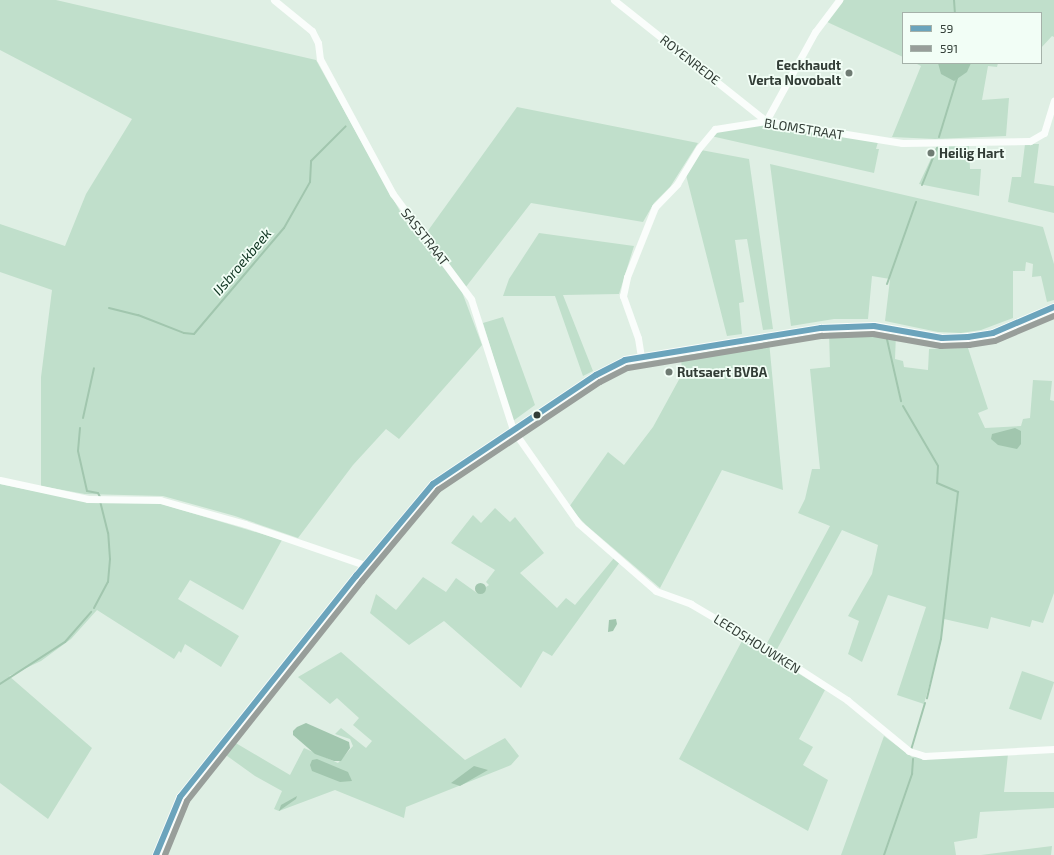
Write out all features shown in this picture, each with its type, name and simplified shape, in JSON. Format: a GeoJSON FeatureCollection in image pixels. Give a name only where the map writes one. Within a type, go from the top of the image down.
{"type":"FeatureCollection","features":[{"type":"Feature","properties":{"kind":"street","name":"SASSTRAAT"},"geometry":{"type":"LineString","coordinates":[[274,0],[309,27],[317,38],[320,60],[393,194],[471,299],[513,430]]}},
{"type":"Feature","properties":{"kind":"street","name":"ROYENREDE"},"geometry":{"type":"LineString","coordinates":[[614,0],[766,121]]}},
{"type":"Feature","properties":{"kind":"street"},"geometry":{"type":"LineString","coordinates":[[766,121],[814,32],[839,0]]}},
{"type":"Feature","properties":{"kind":"street","name":"BLOMSTRAAT"},"geometry":{"type":"LineString","coordinates":[[641,357],[638,338],[623,296],[650,214],[677,184],[711,133],[724,127],[766,121],[902,143],[1030,141],[1044,133],[1054,101]]}},
{"type":"Feature","properties":{"kind":"street"},"geometry":{"type":"LineString","coordinates":[[156,855],[180,797],[365,565],[433,484],[612,365],[641,357],[845,326],[874,326],[942,338],[968,337],[993,333],[1054,307]]}},
{"type":"Feature","properties":{"kind":"street","name":"LEEDSHOUWKEN"},"geometry":{"type":"LineString","coordinates":[[513,430],[578,523],[656,591],[691,604],[776,654],[847,700],[909,751],[924,756],[1054,749]]}},
{"type":"Feature","properties":{"kind":"street"},"geometry":{"type":"LineString","coordinates":[[0,480],[88,499],[160,500],[245,524],[365,565]]}},
{"type":"Feature","properties":{"kind":"shaded area"},"geometry":{"type":"Polygon","coordinates":[[[0,0],[56,0],[316,60],[411,231],[427,232],[517,107],[698,143],[670,187],[654,203],[643,222],[531,203],[462,292],[482,345],[399,439],[386,429],[353,465],[298,538],[235,516],[163,496],[85,494],[41,486],[41,377],[52,290],[0,272],[0,224],[65,246],[86,194],[132,119],[0,50],[0,0]]]}},
{"type":"Feature","properties":{"kind":"shaded area"},"geometry":{"type":"Polygon","coordinates":[[[844,0],[1054,0],[1054,37],[1052,36],[1042,47],[1042,12],[902,12],[902,57],[825,21],[844,0]]]}},
{"type":"Feature","properties":{"kind":"shaded area"},"geometry":{"type":"Polygon","coordinates":[[[917,64],[998,64],[997,67],[988,66],[982,100],[1009,98],[1006,136],[935,139],[892,137],[921,66],[917,64]]]}},
{"type":"Feature","properties":{"kind":"shaded area"},"geometry":{"type":"Polygon","coordinates":[[[938,64],[971,64],[967,72],[954,81],[941,74],[938,64]]]}},
{"type":"Feature","properties":{"kind":"shaded area"},"geometry":{"type":"Polygon","coordinates":[[[760,123],[878,142],[876,149],[879,149],[874,173],[711,136],[715,132],[760,123]]]}},
{"type":"Feature","properties":{"kind":"shaded area"},"geometry":{"type":"Polygon","coordinates":[[[1025,144],[1039,144],[1034,183],[1054,186],[1054,213],[1008,202],[1012,177],[1021,177],[1025,144]]]}},
{"type":"Feature","properties":{"kind":"shaded area"},"geometry":{"type":"Polygon","coordinates":[[[969,145],[970,169],[981,169],[979,196],[919,184],[937,146],[969,145]]]}},
{"type":"Feature","properties":{"kind":"shaded area"},"geometry":{"type":"Polygon","coordinates":[[[701,150],[749,159],[773,329],[763,330],[747,239],[735,240],[744,302],[739,303],[742,334],[727,336],[686,175],[701,150]]]}},
{"type":"Feature","properties":{"kind":"shaded area"},"geometry":{"type":"Polygon","coordinates":[[[770,164],[1043,227],[1054,264],[1054,300],[1047,302],[1041,276],[1032,277],[1033,264],[1026,262],[1025,271],[1013,271],[1013,318],[981,330],[961,333],[938,332],[885,321],[890,279],[872,276],[868,319],[834,319],[791,326],[770,164]]]}},
{"type":"Feature","properties":{"kind":"shaded area"},"geometry":{"type":"Polygon","coordinates":[[[539,233],[634,246],[619,294],[563,295],[593,371],[583,376],[555,296],[503,296],[509,279],[539,233]]]}},
{"type":"Feature","properties":{"kind":"shaded area"},"geometry":{"type":"Polygon","coordinates":[[[503,317],[535,405],[513,421],[483,323],[503,317]]]}},
{"type":"Feature","properties":{"kind":"shaded area"},"geometry":{"type":"Polygon","coordinates":[[[829,331],[896,334],[895,359],[903,361],[904,367],[928,370],[929,349],[968,348],[988,409],[978,413],[985,428],[1021,426],[1023,419],[1030,418],[1033,380],[1052,381],[1050,400],[1054,401],[1054,593],[1043,623],[1032,620],[1030,627],[991,617],[988,629],[944,619],[940,646],[924,704],[897,695],[926,607],[888,595],[862,662],[848,654],[859,621],[848,616],[872,574],[878,545],[842,530],[776,651],[766,645],[830,526],[798,513],[805,499],[812,469],[820,469],[810,369],[830,367],[829,331]]]}},
{"type":"Feature","properties":{"kind":"shaded area"},"geometry":{"type":"Polygon","coordinates":[[[769,341],[783,490],[722,470],[660,588],[586,525],[569,507],[608,452],[624,465],[653,427],[682,374],[681,356],[769,341]]]}},
{"type":"Feature","properties":{"kind":"shaded area"},"geometry":{"type":"Polygon","coordinates":[[[1015,428],[1021,431],[1021,444],[1017,449],[998,445],[991,439],[992,434],[1015,428]]]}},
{"type":"Feature","properties":{"kind":"shaded area"},"geometry":{"type":"Polygon","coordinates":[[[0,484],[69,498],[155,502],[282,540],[243,610],[190,580],[178,599],[239,636],[221,667],[185,644],[181,653],[179,651],[174,659],[97,610],[71,639],[41,661],[9,676],[92,748],[48,819],[0,783],[0,484]]]}},
{"type":"Feature","properties":{"kind":"shaded area"},"geometry":{"type":"Polygon","coordinates":[[[495,508],[510,522],[515,517],[544,553],[520,573],[557,608],[566,598],[575,605],[614,558],[620,562],[552,656],[543,651],[521,688],[444,621],[409,645],[370,613],[376,594],[396,610],[423,577],[446,592],[456,578],[477,593],[489,585],[486,582],[495,570],[451,543],[473,515],[481,523],[495,508]]]}},
{"type":"Feature","properties":{"kind":"shaded area"},"geometry":{"type":"Polygon","coordinates":[[[480,582],[484,584],[486,588],[484,592],[480,594],[476,592],[474,588],[476,584],[480,582]]]}},
{"type":"Feature","properties":{"kind":"shaded area"},"geometry":{"type":"Polygon","coordinates":[[[616,619],[617,624],[613,631],[608,632],[609,620],[616,619]]]}},
{"type":"Feature","properties":{"kind":"shaded area"},"geometry":{"type":"Polygon","coordinates":[[[743,639],[825,690],[799,739],[813,747],[803,765],[828,780],[808,831],[679,759],[743,639]]]}},
{"type":"Feature","properties":{"kind":"shaded area"},"geometry":{"type":"Polygon","coordinates":[[[341,652],[465,760],[505,738],[519,756],[511,765],[406,807],[404,818],[335,790],[279,811],[274,809],[282,791],[255,776],[223,753],[234,742],[290,775],[304,748],[338,763],[353,746],[350,739],[335,734],[341,728],[366,748],[372,741],[353,725],[359,718],[337,698],[330,704],[298,677],[341,652]]]}},
{"type":"Feature","properties":{"kind":"shaded area"},"geometry":{"type":"Polygon","coordinates":[[[1022,671],[1054,682],[1041,720],[1009,709],[1022,671]]]}},
{"type":"Feature","properties":{"kind":"shaded area"},"geometry":{"type":"Polygon","coordinates":[[[306,723],[349,742],[350,748],[341,761],[334,761],[315,754],[293,735],[293,731],[297,727],[306,723]]]}},
{"type":"Feature","properties":{"kind":"shaded area"},"geometry":{"type":"Polygon","coordinates":[[[884,736],[912,757],[1008,754],[1004,792],[1054,792],[1054,808],[980,812],[977,838],[954,842],[956,855],[841,855],[884,736]]]}},
{"type":"Feature","properties":{"kind":"shaded area"},"geometry":{"type":"Polygon","coordinates":[[[317,759],[348,772],[352,781],[340,782],[312,771],[310,765],[312,760],[317,759]]]}},
{"type":"Feature","properties":{"kind":"shaded area"},"geometry":{"type":"Polygon","coordinates":[[[474,766],[488,770],[460,786],[451,783],[474,766]]]}},
{"type":"Feature","properties":{"kind":"shaded area"},"geometry":{"type":"Polygon","coordinates":[[[297,796],[296,799],[279,811],[281,805],[297,796]]]}},
{"type":"Feature","properties":{"kind":"shaded area"},"geometry":{"type":"Polygon","coordinates":[[[1052,846],[1051,855],[981,855],[1052,846]]]}},
{"type":"Feature","properties":{"kind":"waterway"},"geometry":{"type":"LineString","coordinates":[[954,0],[955,12]]}},
{"type":"Feature","properties":{"kind":"waterway"},"geometry":{"type":"LineString","coordinates":[[939,137],[957,78]]}},
{"type":"Feature","properties":{"kind":"waterway","name":"IJsbroekbeek"},"geometry":{"type":"LineString","coordinates":[[109,308],[138,315],[184,333],[194,334],[284,228],[310,182],[311,161],[346,126]]}},
{"type":"Feature","properties":{"kind":"waterway"},"geometry":{"type":"LineString","coordinates":[[922,185],[937,148]]}},
{"type":"Feature","properties":{"kind":"waterway"},"geometry":{"type":"LineString","coordinates":[[887,284],[916,202]]}},
{"type":"Feature","properties":{"kind":"waterway"},"geometry":{"type":"LineString","coordinates":[[886,335],[901,401]]}},
{"type":"Feature","properties":{"kind":"waterway","name":"IJsbroekbeek"},"geometry":{"type":"LineString","coordinates":[[83,418],[94,368]]}},
{"type":"Feature","properties":{"kind":"waterway"},"geometry":{"type":"LineString","coordinates":[[903,406],[938,466],[937,483],[958,492],[941,639],[927,698]]}},
{"type":"Feature","properties":{"kind":"waterway","name":"IJsbroekbeek"},"geometry":{"type":"LineString","coordinates":[[80,428],[78,451],[87,491],[98,493],[100,497]]}},
{"type":"Feature","properties":{"kind":"waterway","name":"IJsbroekbeek"},"geometry":{"type":"LineString","coordinates":[[94,608],[108,582],[110,559],[108,533],[100,502]]}},
{"type":"Feature","properties":{"kind":"waterway","name":"IJsbroekbeek"},"geometry":{"type":"LineString","coordinates":[[0,684],[65,642],[91,612]]}},
{"type":"Feature","properties":{"kind":"waterway"},"geometry":{"type":"LineString","coordinates":[[911,750],[925,703]]}},
{"type":"Feature","properties":{"kind":"waterway"},"geometry":{"type":"LineString","coordinates":[[884,855],[912,774],[913,759]]}},
{"type":"Feature","properties":{"kind":"transit line","name":"59"},"geometry":{"type":"LineString","coordinates":[[156,855],[180,797],[356,576],[433,484],[596,375],[625,360],[821,328],[874,326],[942,338],[968,337],[993,333],[1054,307]]}},
{"type":"Feature","properties":{"kind":"transit line","name":"591"},"geometry":{"type":"LineString","coordinates":[[165,855],[187,801],[362,581],[438,490],[600,382],[628,368],[822,336],[873,334],[941,346],[969,345],[995,341],[1054,316]]}},
{"type":"Feature","properties":{"kind":"place","name":"Eeckhaudt Verta Novobalt"},"geometry":{"type":"Point","coordinates":[849,73]}},
{"type":"Feature","properties":{"kind":"place","name":"Heilig Hart"},"geometry":{"type":"Point","coordinates":[931,153]}},
{"type":"Feature","properties":{"kind":"place","name":"Rutsaert BVBA"},"geometry":{"type":"Point","coordinates":[669,372]}}]}
